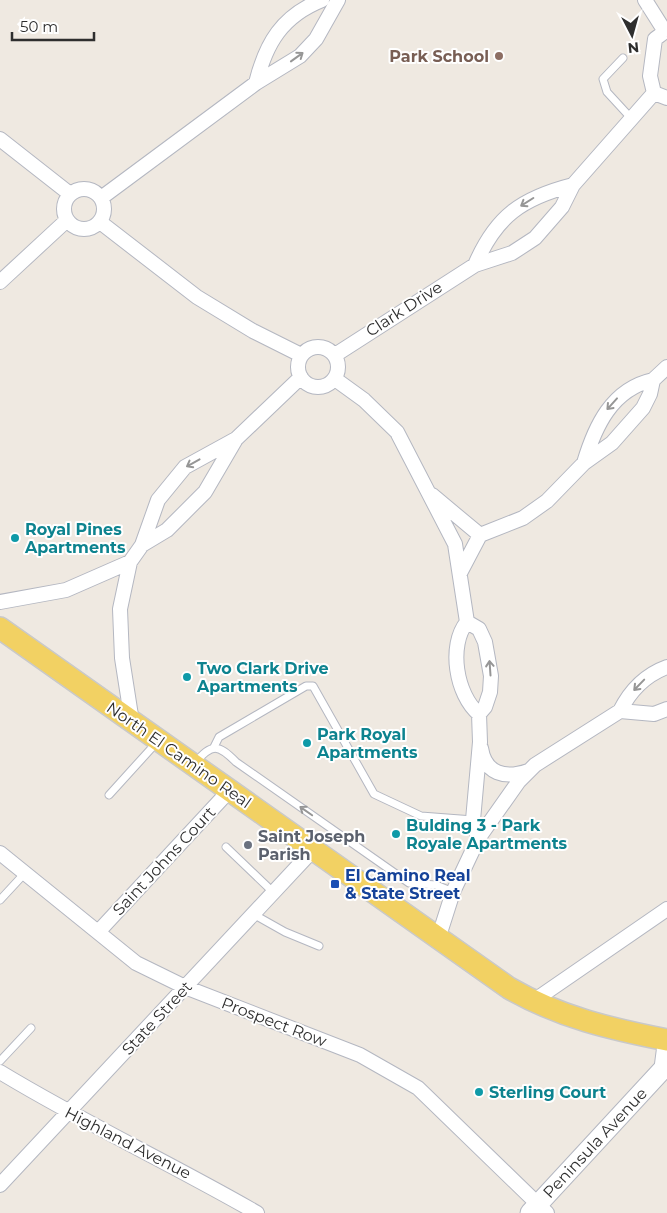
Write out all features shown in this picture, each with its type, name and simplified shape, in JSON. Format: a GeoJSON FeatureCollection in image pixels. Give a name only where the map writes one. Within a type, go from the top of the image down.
{"type":"FeatureCollection","features":[{"type":"Feature","properties":{"kind":"main road","name":"North El Camino Real"},"geometry":{"type":"LineString","coordinates":[[0,628],[486,974],[532,1002],[582,1021],[667,1040]]}},
{"type":"Feature","properties":{"kind":"main road","name":"Peninsula Avenue"},"geometry":{"type":"LineString","coordinates":[[538,1210],[665,1070],[667,1045]]}},
{"type":"Feature","properties":{"kind":"street"},"geometry":{"type":"LineString","coordinates":[[256,83],[264,56],[273,37],[293,17],[322,0]]}},
{"type":"Feature","properties":{"kind":"street"},"geometry":{"type":"LineString","coordinates":[[101,198],[256,83],[300,56],[316,39],[338,0]]}},
{"type":"Feature","properties":{"kind":"street"},"geometry":{"type":"LineString","coordinates":[[645,0],[666,30],[655,39],[650,76],[654,92],[667,98]]}},
{"type":"Feature","properties":{"kind":"street","name":"Clark Drive"},"geometry":{"type":"LineString","coordinates":[[335,355],[474,265],[512,252],[535,238],[562,207],[573,185],[630,117],[654,92]]}},
{"type":"Feature","properties":{"kind":"street"},"geometry":{"type":"LineString","coordinates":[[0,140],[70,194]]}},
{"type":"Feature","properties":{"kind":"street"},"geometry":{"type":"LineString","coordinates":[[474,265],[484,244],[508,214],[541,193],[573,185]]}},
{"type":"Feature","properties":{"kind":"street"},"geometry":{"type":"LineString","coordinates":[[80,189],[86,189],[97,193],[101,198],[105,210],[100,222],[90,229],[83,230],[77,228],[67,220],[64,207],[70,194],[80,189]]}},
{"type":"Feature","properties":{"kind":"street"},"geometry":{"type":"LineString","coordinates":[[0,282],[67,220]]}},
{"type":"Feature","properties":{"kind":"street"},"geometry":{"type":"LineString","coordinates":[[100,222],[197,297],[254,331],[301,355]]}},
{"type":"Feature","properties":{"kind":"street"},"geometry":{"type":"LineString","coordinates":[[318,346],[325,347],[335,355],[339,367],[335,379],[330,384],[317,387],[305,382],[300,377],[298,366],[301,355],[306,350],[318,346]]}},
{"type":"Feature","properties":{"kind":"street"},"geometry":{"type":"LineString","coordinates":[[460,574],[480,535],[523,518],[546,501],[584,464],[612,443],[643,408],[654,380],[667,367]]}},
{"type":"Feature","properties":{"kind":"street"},"geometry":{"type":"LineString","coordinates":[[142,545],[167,530],[204,492],[236,439],[300,377]]}},
{"type":"Feature","properties":{"kind":"street"},"geometry":{"type":"LineString","coordinates":[[335,379],[364,400],[396,432],[455,544],[467,622],[457,640],[457,664],[468,701],[479,714],[480,742],[473,820],[478,840]]}},
{"type":"Feature","properties":{"kind":"street"},"geometry":{"type":"LineString","coordinates":[[584,464],[594,433],[608,409],[622,394],[640,383],[654,380]]}},
{"type":"Feature","properties":{"kind":"street"},"geometry":{"type":"LineString","coordinates":[[132,722],[122,658],[120,609],[130,562],[142,545],[158,500],[185,467],[236,439]]}},
{"type":"Feature","properties":{"kind":"street"},"geometry":{"type":"LineString","coordinates":[[427,491],[480,535]]}},
{"type":"Feature","properties":{"kind":"street"},"geometry":{"type":"LineString","coordinates":[[0,602],[66,590],[130,562]]}},
{"type":"Feature","properties":{"kind":"street"},"geometry":{"type":"LineString","coordinates":[[467,622],[478,629],[489,654],[490,692],[485,707],[479,714]]}},
{"type":"Feature","properties":{"kind":"street"},"geometry":{"type":"LineString","coordinates":[[438,939],[453,892],[478,840],[502,803],[529,771],[620,711],[626,700],[643,680],[667,667]]}},
{"type":"Feature","properties":{"kind":"street"},"geometry":{"type":"LineString","coordinates":[[620,711],[654,714],[667,709]]}},
{"type":"Feature","properties":{"kind":"street"},"geometry":{"type":"LineString","coordinates":[[480,742],[483,759],[498,773],[512,775],[529,771]]}},
{"type":"Feature","properties":{"kind":"street","name":"Saint Johns Court"},"geometry":{"type":"LineString","coordinates":[[99,931],[229,791]]}},
{"type":"Feature","properties":{"kind":"street","name":"State Street"},"geometry":{"type":"LineString","coordinates":[[0,1185],[313,850]]}},
{"type":"Feature","properties":{"kind":"street","name":"Prospect Row"},"geometry":{"type":"LineString","coordinates":[[0,853],[99,931],[136,963],[185,987],[360,1056],[418,1088],[538,1210]]}},
{"type":"Feature","properties":{"kind":"street"},"geometry":{"type":"LineString","coordinates":[[532,1002],[667,909]]}},
{"type":"Feature","properties":{"kind":"street","name":"Highland Avenue"},"geometry":{"type":"LineString","coordinates":[[0,1072],[67,1113],[182,1170],[257,1213]]}},
{"type":"Feature","properties":{"kind":"lane"},"geometry":{"type":"LineString","coordinates":[[622,58],[603,79],[607,92],[630,117]]}},
{"type":"Feature","properties":{"kind":"lane"},"geometry":{"type":"LineString","coordinates":[[214,747],[220,737],[231,730],[306,686],[313,686],[374,794],[421,816],[473,820]]}},
{"type":"Feature","properties":{"kind":"lane"},"geometry":{"type":"LineString","coordinates":[[109,795],[158,741]]}},
{"type":"Feature","properties":{"kind":"lane"},"geometry":{"type":"LineString","coordinates":[[193,765],[205,751],[214,747],[221,748],[236,762],[408,883],[436,885],[453,892]]}},
{"type":"Feature","properties":{"kind":"lane"},"geometry":{"type":"LineString","coordinates":[[226,847],[274,893]]}},
{"type":"Feature","properties":{"kind":"lane"},"geometry":{"type":"LineString","coordinates":[[0,900],[25,873]]}},
{"type":"Feature","properties":{"kind":"lane"},"geometry":{"type":"LineString","coordinates":[[253,914],[285,932],[319,946]]}},
{"type":"Feature","properties":{"kind":"lane"},"geometry":{"type":"LineString","coordinates":[[0,1061],[31,1028]]}},
{"type":"Feature","properties":{"kind":"place","name":"Park School"},"geometry":{"type":"Point","coordinates":[499,56]}},
{"type":"Feature","properties":{"kind":"place","name":"Royal Pines Apartments"},"geometry":{"type":"Point","coordinates":[15,538]}},
{"type":"Feature","properties":{"kind":"place","name":"Two Clark Drive Apartments"},"geometry":{"type":"Point","coordinates":[187,677]}},
{"type":"Feature","properties":{"kind":"place","name":"Park Royal Apartments"},"geometry":{"type":"Point","coordinates":[307,743]}},
{"type":"Feature","properties":{"kind":"place","name":"Bulding 3 - Park Royale Apartments"},"geometry":{"type":"Point","coordinates":[396,834]}},
{"type":"Feature","properties":{"kind":"place","name":"Saint Joseph Parish"},"geometry":{"type":"Point","coordinates":[248,845]}},
{"type":"Feature","properties":{"kind":"place","name":"El Camino Real & State Street"},"geometry":{"type":"Point","coordinates":[335,884]}},
{"type":"Feature","properties":{"kind":"place","name":"Sterling Court"},"geometry":{"type":"Point","coordinates":[479,1092]}}]}
